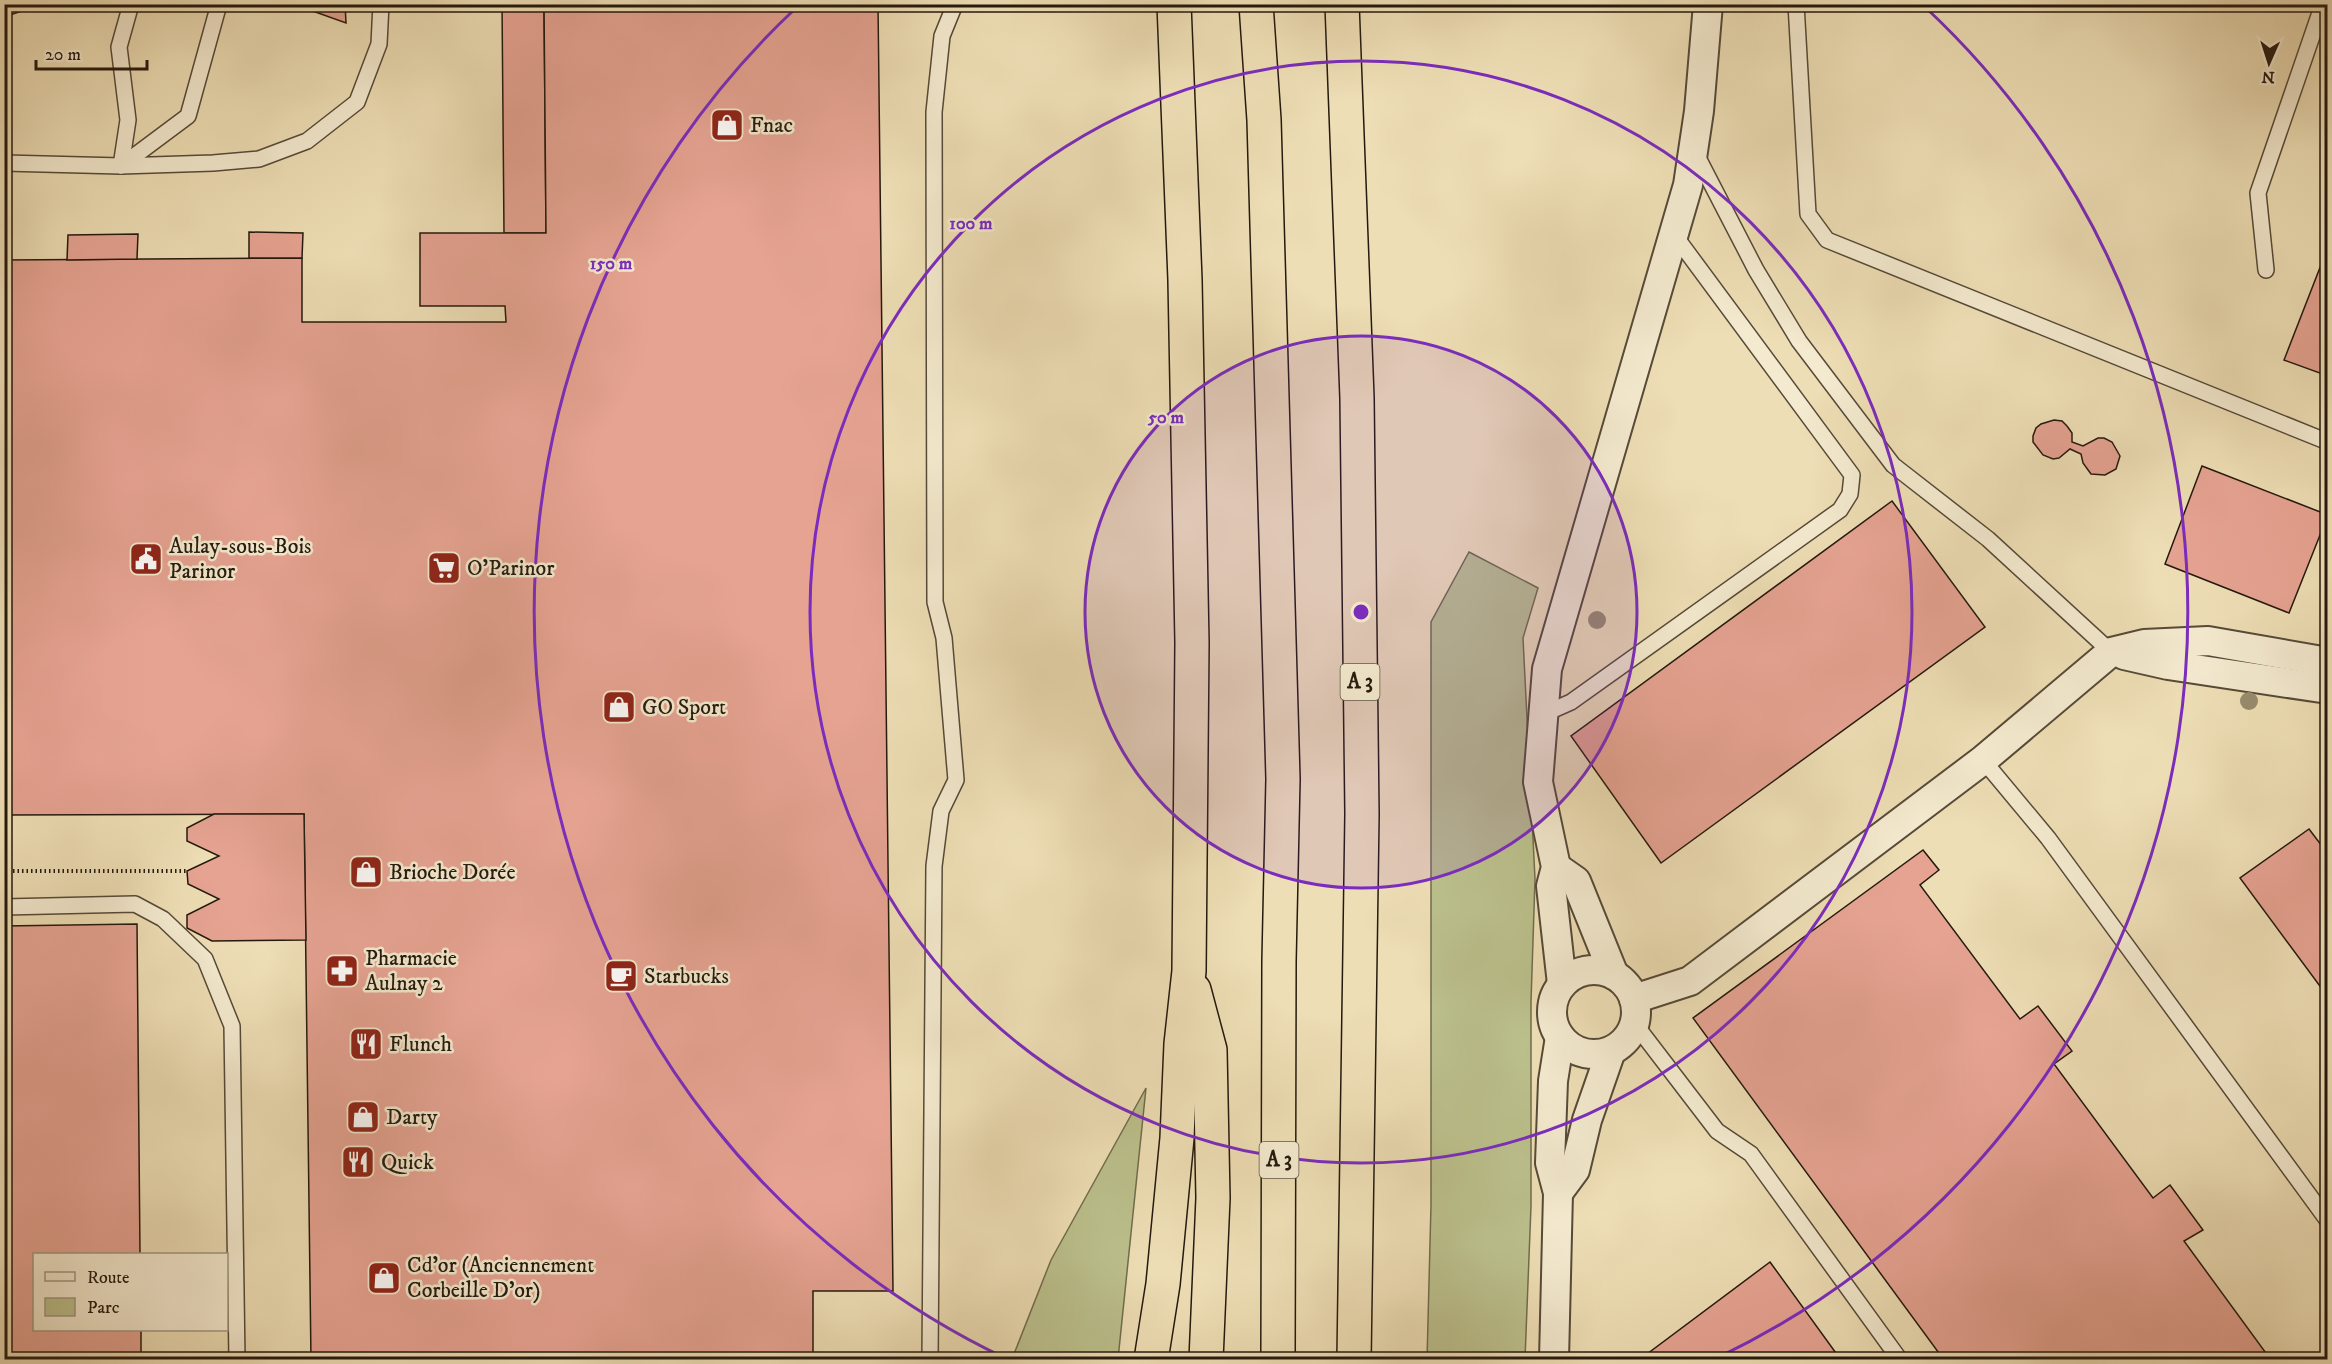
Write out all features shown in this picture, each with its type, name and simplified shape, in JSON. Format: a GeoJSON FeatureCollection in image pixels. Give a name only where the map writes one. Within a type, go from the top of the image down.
{"type":"FeatureCollection","features":[{"type":"Feature","properties":{"kind":"highway"},"geometry":{"type":"LineString","coordinates":[[1151,1359],[1163,1284],[1177,1138],[1181,1044],[1189,971],[1192,643],[1185,280],[1174,4]]}},
{"type":"Feature","properties":{"kind":"highway","name":"A 3"},"geometry":{"type":"LineString","coordinates":[[1256,4],[1264,132],[1283,779],[1279,973],[1278,1359]]}},
{"type":"Feature","properties":{"kind":"highway","name":"A 3"},"geometry":{"type":"LineString","coordinates":[[1342,4],[1357,398],[1362,814],[1354,1359]]}},
{"type":"Feature","properties":{"kind":"highway"},"geometry":{"type":"LineString","coordinates":[[1189,971],[1210,1050],[1213,1198],[1206,1359]]}},
{"type":"Feature","properties":{"kind":"street"},"geometry":{"type":"LineString","coordinates":[[1562,984],[1551,886],[1556,867],[1538,782],[1547,669],[1688,185],[1699,111],[1708,4]]}},
{"type":"Feature","properties":{"kind":"street"},"geometry":{"type":"LineString","coordinates":[[1635,1011],[1690,981],[1983,760],[2111,652],[2144,644],[2208,641],[2328,662]]}},
{"type":"Feature","properties":{"kind":"street"},"geometry":{"type":"LineString","coordinates":[[2111,652],[2168,665],[2328,689]]}},
{"type":"Feature","properties":{"kind":"street"},"geometry":{"type":"LineString","coordinates":[[1556,867],[1576,881],[1614,975]]}},
{"type":"Feature","properties":{"kind":"street"},"geometry":{"type":"LineString","coordinates":[[1587,970],[1601,970],[1623,981],[1635,1011],[1630,1035],[1622,1045],[1611,1051],[1597,1054],[1583,1053],[1570,1047],[1560,1037],[1553,1024],[1552,1010],[1555,996],[1562,984],[1574,975],[1587,970]]}},
{"type":"Feature","properties":{"kind":"street"},"geometry":{"type":"LineString","coordinates":[[1554,1359],[1558,1193],[1550,1163],[1553,1081],[1560,1037]]}},
{"type":"Feature","properties":{"kind":"street"},"geometry":{"type":"LineString","coordinates":[[1558,1193],[1575,1170],[1587,1120],[1611,1051]]}},
{"type":"Feature","properties":{"kind":"lane"},"geometry":{"type":"LineString","coordinates":[[121,166],[128,120],[119,47],[131,4]]}},
{"type":"Feature","properties":{"kind":"lane"},"geometry":{"type":"LineString","coordinates":[[121,166],[188,116],[219,4]]}},
{"type":"Feature","properties":{"kind":"lane"},"geometry":{"type":"LineString","coordinates":[[4,163],[121,166],[259,159],[307,141],[357,102],[379,44],[381,4]]}},
{"type":"Feature","properties":{"kind":"lane"},"geometry":{"type":"LineString","coordinates":[[930,1359],[934,866],[941,811],[956,780],[944,638],[935,602],[934,112],[942,36],[955,4]]}},
{"type":"Feature","properties":{"kind":"lane"},"geometry":{"type":"LineString","coordinates":[[1796,4],[1808,214],[1827,240],[2328,442]]}},
{"type":"Feature","properties":{"kind":"lane"},"geometry":{"type":"LineString","coordinates":[[2266,270],[2258,193],[2323,4]]}},
{"type":"Feature","properties":{"kind":"lane"},"geometry":{"type":"LineString","coordinates":[[1693,148],[1756,270],[1799,341],[1893,465],[1988,539],[2111,652]]}},
{"type":"Feature","properties":{"kind":"lane"},"geometry":{"type":"LineString","coordinates":[[1544,711],[1553,710],[1571,702],[1840,510],[1850,494],[1852,475],[1673,233]]}},
{"type":"Feature","properties":{"kind":"lane"},"geometry":{"type":"LineString","coordinates":[[1983,760],[2048,838],[2328,1221]]}},
{"type":"Feature","properties":{"kind":"lane"},"geometry":{"type":"LineString","coordinates":[[4,906],[135,904],[163,919],[206,959],[232,1026],[237,1359]]}},
{"type":"Feature","properties":{"kind":"lane"},"geometry":{"type":"LineString","coordinates":[[1635,1011],[1717,1131],[1751,1154],[1900,1359]]}},
{"type":"Feature","properties":{"kind":"path"},"geometry":{"type":"LineString","coordinates":[[4,871],[187,871]]}},
{"type":"Feature","properties":{"kind":"green space"},"geometry":{"type":"Polygon","coordinates":[[[1469,552],[1538,588],[1523,638],[1535,879],[1531,1002],[1531,1206],[1525,1359],[1427,1360],[1431,1205],[1431,622],[1469,552]]]}},
{"type":"Feature","properties":{"kind":"green space"},"geometry":{"type":"Polygon","coordinates":[[[1146,1088],[1118,1359],[1012,1359],[1051,1260],[1146,1088]]]}},
{"type":"Feature","properties":{"kind":"building"},"geometry":{"type":"Polygon","coordinates":[[[4,4],[43,4],[4,17],[4,4]]]}},
{"type":"Feature","properties":{"kind":"building"},"geometry":{"type":"Polygon","coordinates":[[[293,4],[345,4],[346,23],[293,4]]]}},
{"type":"Feature","properties":{"kind":"building"},"geometry":{"type":"Polygon","coordinates":[[[502,4],[544,4],[546,233],[504,233],[502,4]]]}},
{"type":"Feature","properties":{"kind":"building","name":"O'Parinor"},"geometry":{"type":"Polygon","coordinates":[[[544,4],[878,4],[893,1291],[813,1291],[813,1360],[311,1360],[304,814],[4,815],[4,260],[302,258],[302,322],[506,322],[505,306],[420,306],[420,233],[546,233],[544,4]]]}},
{"type":"Feature","properties":{"kind":"building"},"geometry":{"type":"Polygon","coordinates":[[[249,232],[303,233],[302,258],[249,258],[249,232]]]}},
{"type":"Feature","properties":{"kind":"building"},"geometry":{"type":"Polygon","coordinates":[[[138,234],[137,259],[67,260],[68,235],[138,234]]]}},
{"type":"Feature","properties":{"kind":"building"},"geometry":{"type":"Polygon","coordinates":[[[2328,247],[2328,376],[2284,360],[2328,247]]]}},
{"type":"Feature","properties":{"kind":"building"},"geometry":{"type":"Polygon","coordinates":[[[2054,420],[2062,421],[2067,426],[2072,433],[2072,442],[2083,446],[2098,438],[2104,438],[2112,442],[2120,456],[2116,469],[2105,475],[2091,474],[2083,463],[2081,454],[2070,449],[2059,458],[2053,459],[2043,455],[2033,442],[2033,436],[2036,428],[2041,424],[2054,420]]]}},
{"type":"Feature","properties":{"kind":"building"},"geometry":{"type":"Polygon","coordinates":[[[2202,466],[2328,515],[2289,613],[2165,564],[2202,466]]]}},
{"type":"Feature","properties":{"kind":"building"},"geometry":{"type":"Polygon","coordinates":[[[1892,501],[1985,627],[1661,863],[1571,736],[1892,501]]]}},
{"type":"Feature","properties":{"kind":"building"},"geometry":{"type":"Polygon","coordinates":[[[214,814],[304,814],[306,940],[212,941],[187,928],[187,915],[219,899],[188,884],[187,871],[219,856],[187,841],[187,828],[214,814]]]}},
{"type":"Feature","properties":{"kind":"building"},"geometry":{"type":"Polygon","coordinates":[[[2309,829],[2328,854],[2328,997],[2240,878],[2309,829]]]}},
{"type":"Feature","properties":{"kind":"building"},"geometry":{"type":"Polygon","coordinates":[[[1923,850],[1939,870],[1920,885],[2020,1019],[2038,1006],[2072,1051],[2054,1064],[2153,1198],[2170,1185],[2203,1230],[2184,1241],[2271,1360],[1944,1360],[1693,1018],[1923,850]]]}},
{"type":"Feature","properties":{"kind":"building"},"geometry":{"type":"Polygon","coordinates":[[[137,924],[140,1253],[33,1253],[33,1331],[141,1331],[141,1360],[4,1360],[4,926],[137,924]]]}},
{"type":"Feature","properties":{"kind":"building"},"geometry":{"type":"Polygon","coordinates":[[[1770,1262],[1841,1360],[1639,1360],[1770,1262]]]}},
{"type":"Feature","properties":{"kind":"place","name":"Fnac"},"geometry":{"type":"Point","coordinates":[727,125]}},
{"type":"Feature","properties":{"kind":"place","name":"Aulay-sous-Bois Parinor"},"geometry":{"type":"Point","coordinates":[146,559]}},
{"type":"Feature","properties":{"kind":"place","name":"O'Parinor"},"geometry":{"type":"Point","coordinates":[444,568]}},
{"type":"Feature","properties":{"kind":"place","name":"GO Sport"},"geometry":{"type":"Point","coordinates":[619,707]}},
{"type":"Feature","properties":{"kind":"place","name":"Brioche Dorée"},"geometry":{"type":"Point","coordinates":[366,872]}},
{"type":"Feature","properties":{"kind":"place","name":"Pharmacie Aulnay 2"},"geometry":{"type":"Point","coordinates":[342,971]}},
{"type":"Feature","properties":{"kind":"place","name":"Starbucks"},"geometry":{"type":"Point","coordinates":[621,976]}},
{"type":"Feature","properties":{"kind":"place","name":"Flunch"},"geometry":{"type":"Point","coordinates":[366,1044]}},
{"type":"Feature","properties":{"kind":"place","name":"Darty"},"geometry":{"type":"Point","coordinates":[363,1117]}},
{"type":"Feature","properties":{"kind":"place","name":"Quick"},"geometry":{"type":"Point","coordinates":[358,1162]}},
{"type":"Feature","properties":{"kind":"place","name":"Cd'or (Anciennement Corbeille D'or)"},"geometry":{"type":"Point","coordinates":[384,1278]}}]}
